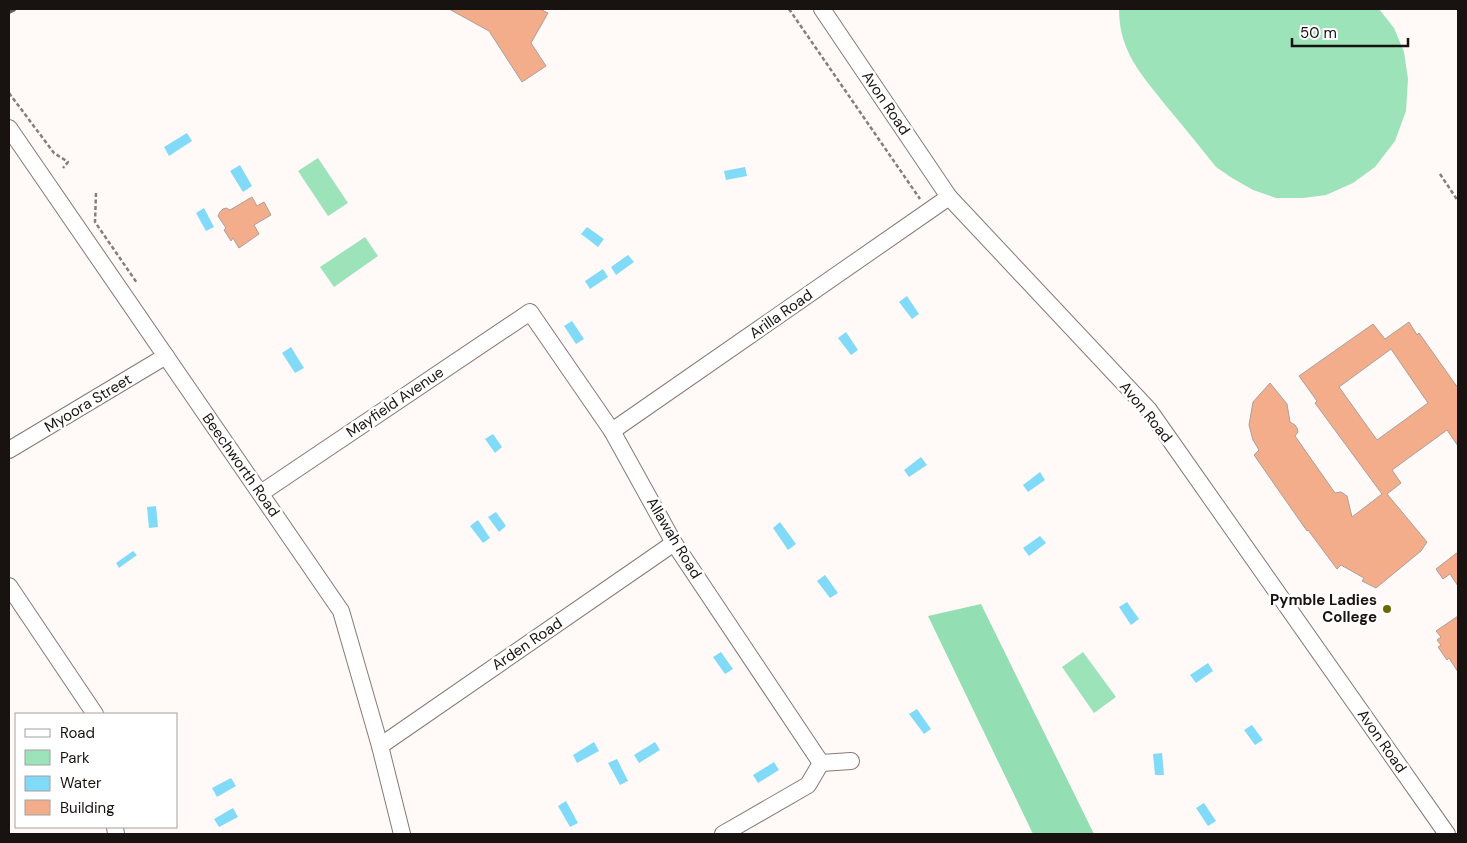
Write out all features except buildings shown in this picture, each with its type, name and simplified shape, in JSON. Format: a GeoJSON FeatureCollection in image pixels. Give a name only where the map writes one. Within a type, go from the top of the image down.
{"type":"FeatureCollection","features":[{"type":"Feature","properties":{"kind":"street","name":"Avon Road"},"geometry":{"type":"LineString","coordinates":[[822,9],[949,196],[1149,410],[1447,834]]}},
{"type":"Feature","properties":{"kind":"street","name":"Beechworth Road"},"geometry":{"type":"LineString","coordinates":[[9,128],[341,611],[380,746],[402,834]]}},
{"type":"Feature","properties":{"kind":"street","name":"Arilla Road"},"geometry":{"type":"LineString","coordinates":[[612,431],[949,196]]}},
{"type":"Feature","properties":{"kind":"street","name":"Allawah Road"},"geometry":{"type":"LineString","coordinates":[[530,312],[612,431],[674,543],[821,762]]}},
{"type":"Feature","properties":{"kind":"street","name":"Mayfield Avenue"},"geometry":{"type":"LineString","coordinates":[[261,493],[530,312]]}},
{"type":"Feature","properties":{"kind":"street","name":"Myoora Street"},"geometry":{"type":"LineString","coordinates":[[9,450],[166,356]]}},
{"type":"Feature","properties":{"kind":"street","name":"Arden Road"},"geometry":{"type":"LineString","coordinates":[[380,746],[674,543]]}},
{"type":"Feature","properties":{"kind":"street"},"geometry":{"type":"LineString","coordinates":[[10,592],[94,713]]}},
{"type":"Feature","properties":{"kind":"street"},"geometry":{"type":"LineString","coordinates":[[724,834],[808,785],[821,762],[851,761]]}},
{"type":"Feature","properties":{"kind":"path"},"geometry":{"type":"LineString","coordinates":[[789,9],[922,202]]}},
{"type":"Feature","properties":{"kind":"path"},"geometry":{"type":"LineString","coordinates":[[9,93],[54,154],[68,162],[63,168]]}},
{"type":"Feature","properties":{"kind":"path"},"geometry":{"type":"LineString","coordinates":[[1440,174],[1458,201]]}},
{"type":"Feature","properties":{"kind":"path"},"geometry":{"type":"LineString","coordinates":[[95,222],[96,193]]}},
{"type":"Feature","properties":{"kind":"green space"},"geometry":{"type":"Polygon","coordinates":[[[1119,9],[1379,9],[1394,28],[1404,52],[1408,79],[1406,111],[1395,141],[1375,167],[1353,183],[1326,195],[1303,198],[1276,198],[1253,190],[1216,167],[1141,73],[1123,38],[1119,9]]]}},
{"type":"Feature","properties":{"kind":"green space"},"geometry":{"type":"Polygon","coordinates":[[[318,158],[348,203],[328,216],[298,171],[318,158]]]}},
{"type":"Feature","properties":{"kind":"green space"},"geometry":{"type":"Polygon","coordinates":[[[365,237],[378,256],[334,287],[320,267],[365,237]]]}},
{"type":"Feature","properties":{"kind":"green space"},"geometry":{"type":"Polygon","coordinates":[[[981,604],[1094,834],[1033,834],[928,616],[981,604]]]}},
{"type":"Feature","properties":{"kind":"green space"},"geometry":{"type":"Polygon","coordinates":[[[1083,652],[1116,697],[1094,713],[1062,667],[1083,652]]]}},
{"type":"Feature","properties":{"kind":"water"},"geometry":{"type":"Polygon","coordinates":[[[187,133],[192,141],[169,156],[164,147],[187,133]]]}},
{"type":"Feature","properties":{"kind":"water"},"geometry":{"type":"Polygon","coordinates":[[[240,165],[252,186],[243,192],[230,171],[240,165]]]}},
{"type":"Feature","properties":{"kind":"water"},"geometry":{"type":"Polygon","coordinates":[[[745,167],[747,176],[726,180],[724,171],[745,167]]]}},
{"type":"Feature","properties":{"kind":"water"},"geometry":{"type":"Polygon","coordinates":[[[204,208],[214,227],[206,231],[196,213],[204,208]]]}},
{"type":"Feature","properties":{"kind":"water"},"geometry":{"type":"Polygon","coordinates":[[[587,227],[604,239],[598,247],[581,234],[587,227]]]}},
{"type":"Feature","properties":{"kind":"water"},"geometry":{"type":"Polygon","coordinates":[[[628,255],[634,262],[616,275],[611,267],[628,255]]]}},
{"type":"Feature","properties":{"kind":"water"},"geometry":{"type":"Polygon","coordinates":[[[603,269],[608,277],[590,289],[585,281],[603,269]]]}},
{"type":"Feature","properties":{"kind":"water"},"geometry":{"type":"Polygon","coordinates":[[[907,296],[919,314],[912,319],[899,302],[907,296]]]}},
{"type":"Feature","properties":{"kind":"water"},"geometry":{"type":"Polygon","coordinates":[[[572,321],[584,339],[576,344],[564,326],[572,321]]]}},
{"type":"Feature","properties":{"kind":"water"},"geometry":{"type":"Polygon","coordinates":[[[846,332],[858,350],[851,355],[838,338],[846,332]]]}},
{"type":"Feature","properties":{"kind":"water"},"geometry":{"type":"Polygon","coordinates":[[[291,347],[304,368],[295,373],[282,353],[291,347]]]}},
{"type":"Feature","properties":{"kind":"water"},"geometry":{"type":"Polygon","coordinates":[[[493,434],[502,447],[495,453],[485,439],[493,434]]]}},
{"type":"Feature","properties":{"kind":"water"},"geometry":{"type":"Polygon","coordinates":[[[921,457],[927,465],[909,477],[904,470],[921,457]]]}},
{"type":"Feature","properties":{"kind":"water"},"geometry":{"type":"Polygon","coordinates":[[[1040,472],[1045,480],[1028,492],[1023,485],[1040,472]]]}},
{"type":"Feature","properties":{"kind":"water"},"geometry":{"type":"Polygon","coordinates":[[[156,506],[158,527],[149,528],[147,507],[156,506]]]}},
{"type":"Feature","properties":{"kind":"water"},"geometry":{"type":"Polygon","coordinates":[[[496,512],[506,526],[499,532],[488,517],[496,512]]]}},
{"type":"Feature","properties":{"kind":"water"},"geometry":{"type":"Polygon","coordinates":[[[478,520],[490,538],[483,543],[470,526],[478,520]]]}},
{"type":"Feature","properties":{"kind":"water"},"geometry":{"type":"Polygon","coordinates":[[[780,522],[796,544],[788,550],[773,528],[780,522]]]}},
{"type":"Feature","properties":{"kind":"water"},"geometry":{"type":"Polygon","coordinates":[[[1040,536],[1046,543],[1029,556],[1023,548],[1040,536]]]}},
{"type":"Feature","properties":{"kind":"water"},"geometry":{"type":"Polygon","coordinates":[[[133,551],[137,555],[119,568],[116,563],[133,551]]]}},
{"type":"Feature","properties":{"kind":"water"},"geometry":{"type":"Polygon","coordinates":[[[825,575],[838,593],[830,598],[817,581],[825,575]]]}},
{"type":"Feature","properties":{"kind":"water"},"geometry":{"type":"Polygon","coordinates":[[[1127,602],[1139,619],[1131,625],[1119,607],[1127,602]]]}},
{"type":"Feature","properties":{"kind":"water"},"geometry":{"type":"Polygon","coordinates":[[[721,652],[733,669],[725,674],[713,657],[721,652]]]}},
{"type":"Feature","properties":{"kind":"water"},"geometry":{"type":"Polygon","coordinates":[[[1208,663],[1213,671],[1196,683],[1190,675],[1208,663]]]}},
{"type":"Feature","properties":{"kind":"water"},"geometry":{"type":"Polygon","coordinates":[[[917,709],[931,729],[924,734],[909,714],[917,709]]]}},
{"type":"Feature","properties":{"kind":"water"},"geometry":{"type":"Polygon","coordinates":[[[1252,725],[1263,740],[1255,745],[1244,730],[1252,725]]]}},
{"type":"Feature","properties":{"kind":"water"},"geometry":{"type":"Polygon","coordinates":[[[594,742],[599,751],[577,763],[573,755],[594,742]]]}},
{"type":"Feature","properties":{"kind":"water"},"geometry":{"type":"Polygon","coordinates":[[[655,742],[660,750],[639,763],[634,755],[655,742]]]}},
{"type":"Feature","properties":{"kind":"water"},"geometry":{"type":"Polygon","coordinates":[[[1162,753],[1164,775],[1155,775],[1153,754],[1162,753]]]}},
{"type":"Feature","properties":{"kind":"water"},"geometry":{"type":"Polygon","coordinates":[[[617,759],[628,781],[620,785],[608,763],[617,759]]]}},
{"type":"Feature","properties":{"kind":"water"},"geometry":{"type":"Polygon","coordinates":[[[774,762],[779,770],[758,783],[753,775],[774,762]]]}},
{"type":"Feature","properties":{"kind":"water"},"geometry":{"type":"Polygon","coordinates":[[[231,778],[236,786],[217,797],[212,788],[231,778]]]}},
{"type":"Feature","properties":{"kind":"water"},"geometry":{"type":"Polygon","coordinates":[[[566,801],[578,823],[570,827],[558,806],[566,801]]]}},
{"type":"Feature","properties":{"kind":"water"},"geometry":{"type":"Polygon","coordinates":[[[1204,803],[1216,821],[1208,826],[1196,808],[1204,803]]]}},
{"type":"Feature","properties":{"kind":"water"},"geometry":{"type":"Polygon","coordinates":[[[233,808],[238,817],[219,827],[214,819],[233,808]]]}},
{"type":"Feature","properties":{"kind":"railway"},"geometry":{"type":"LineString","coordinates":[[9,12],[15,9]]}},
{"type":"Feature","properties":{"kind":"place","name":"Pymble Ladies College"},"geometry":{"type":"Point","coordinates":[1387,609]}}]}
